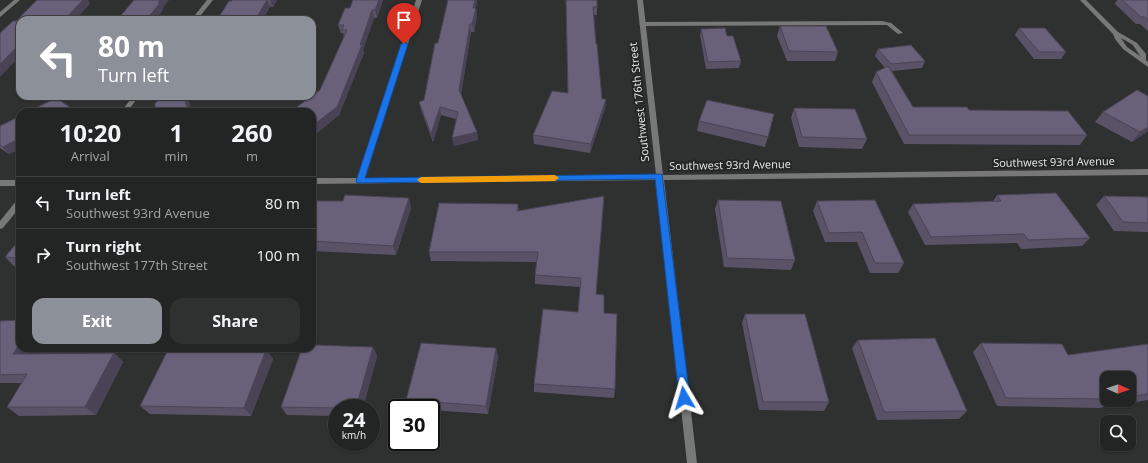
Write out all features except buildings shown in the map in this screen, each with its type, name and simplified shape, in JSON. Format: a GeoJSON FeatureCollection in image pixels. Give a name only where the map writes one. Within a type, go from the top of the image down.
{"type":"FeatureCollection","features":[{"type":"Feature","properties":{"kind":"street"},"geometry":{"type":"LineString","coordinates":[[0,15],[17,0]]}},
{"type":"Feature","properties":{"kind":"street"},"geometry":{"type":"LineString","coordinates":[[197,16],[210,0]]}},
{"type":"Feature","properties":{"kind":"street"},"geometry":{"type":"LineString","coordinates":[[360,181],[419,0]]}},
{"type":"Feature","properties":{"kind":"street","name":"Southwest 176th Street"},"geometry":{"type":"LineString","coordinates":[[640,0],[692,463]]}},
{"type":"Feature","properties":{"kind":"street"},"geometry":{"type":"LineString","coordinates":[[1082,0],[1116,33],[1138,47],[1143,54],[1143,59]]}},
{"type":"Feature","properties":{"kind":"street"},"geometry":{"type":"LineString","coordinates":[[642,24],[882,23],[890,24],[900,33]]}},
{"type":"Feature","properties":{"kind":"street"},"geometry":{"type":"LineString","coordinates":[[1116,33],[1119,42],[1123,47],[1143,59],[1148,65]]}},
{"type":"Feature","properties":{"kind":"street","name":"Southwest 93rd Avenue"},"geometry":{"type":"LineString","coordinates":[[316,181],[659,176],[1148,172]]}},
{"type":"Feature","properties":{"kind":"street"},"geometry":{"type":"LineString","coordinates":[[0,184],[16,183]]}},
{"type":"Feature","properties":{"kind":"street"},"geometry":{"type":"LineString","coordinates":[[0,226],[16,207]]}},
{"type":"Feature","properties":{"kind":"slow traffic"},"geometry":{"type":"LineString","coordinates":[[421,180],[555,178]]}},
{"type":"Feature","properties":{"kind":"route"},"geometry":{"type":"LineString","coordinates":[[404,44],[360,181],[659,176],[684,398]]}}]}
